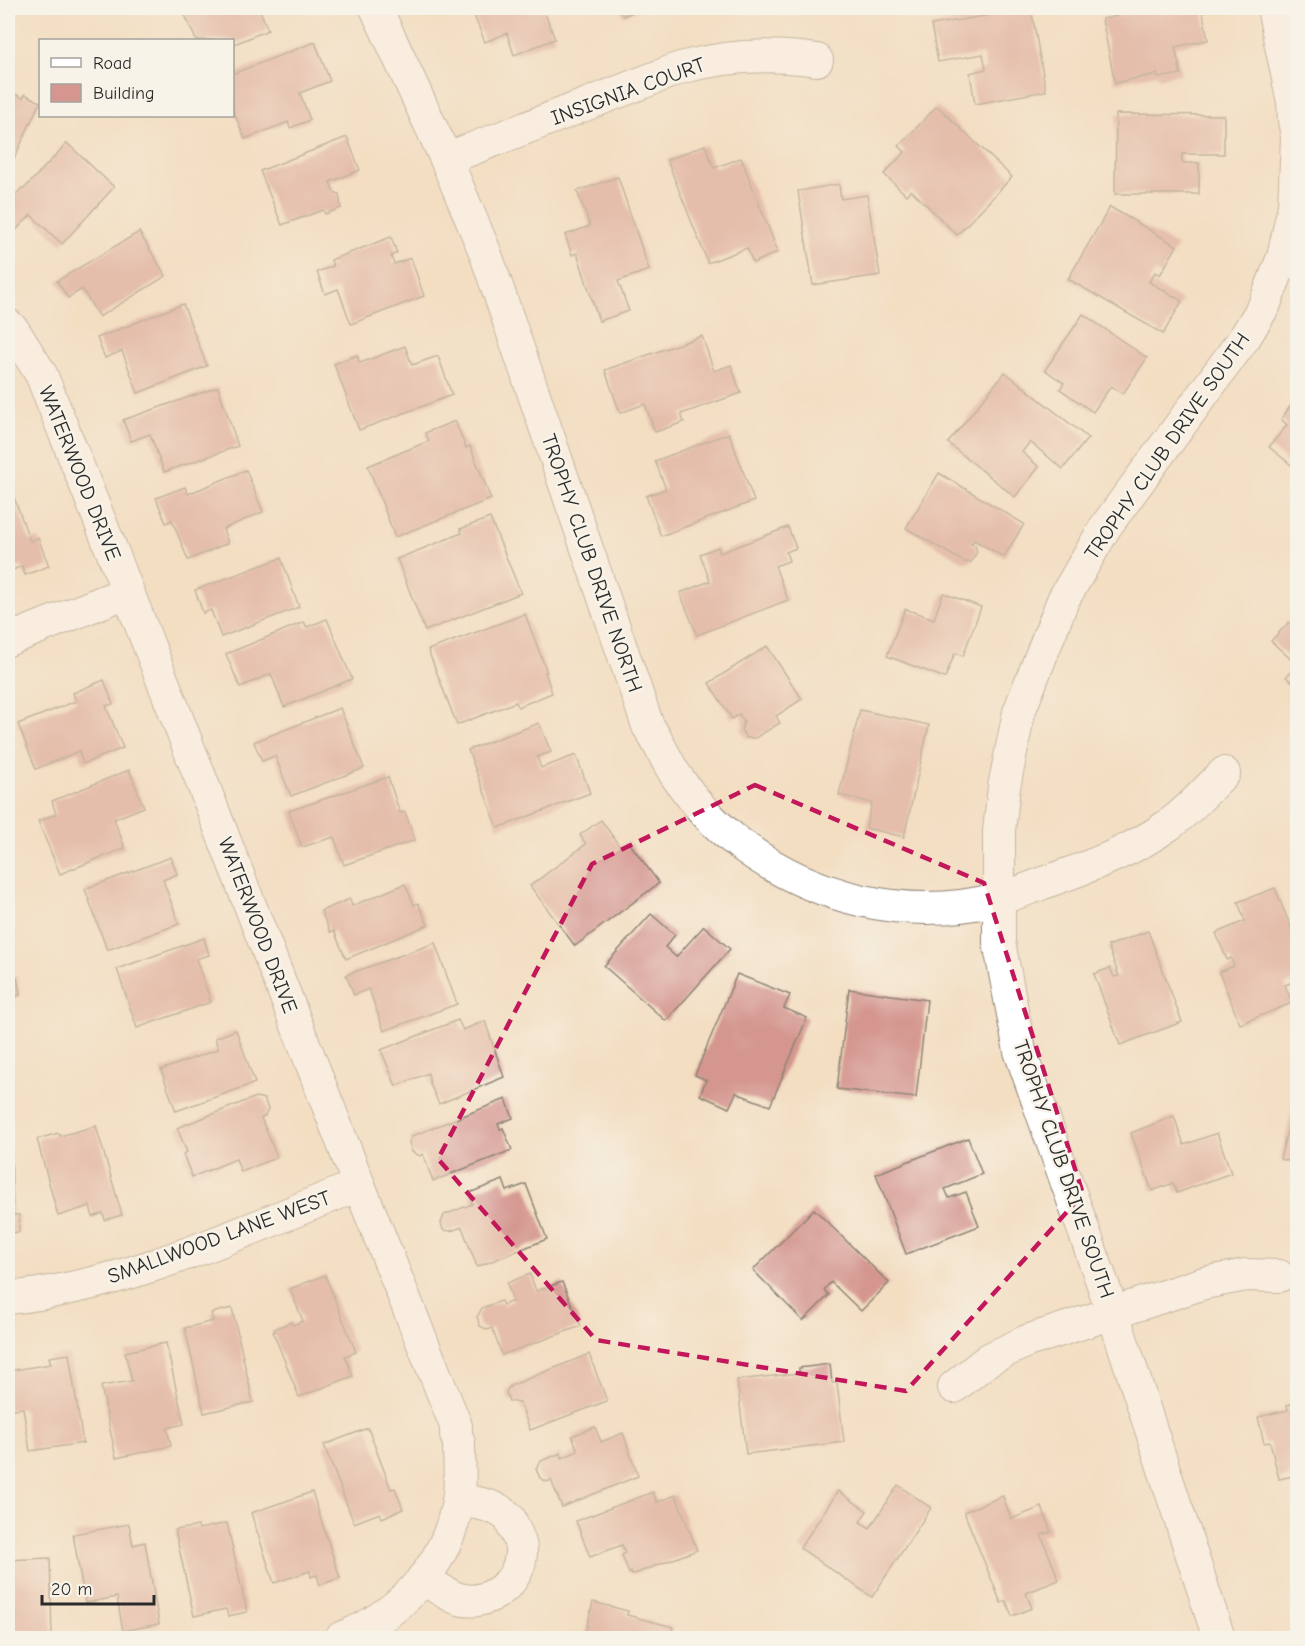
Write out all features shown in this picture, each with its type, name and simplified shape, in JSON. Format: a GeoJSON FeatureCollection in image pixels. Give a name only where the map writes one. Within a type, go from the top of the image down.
{"type":"FeatureCollection","features":[{"type":"Feature","properties":{"kind":"street","name":"TROPHY CLUB DRIVE NORTH"},"geometry":{"type":"LineString","coordinates":[[376,8],[446,159],[485,252],[648,726],[678,778],[705,812],[736,841],[764,861],[825,891],[875,904],[909,908],[954,906],[999,899],[1108,860],[1138,844],[1189,810],[1224,773]]}},
{"type":"Feature","properties":{"kind":"street","name":"TROPHY CLUB DRIVE SOUTH"},"geometry":{"type":"LineString","coordinates":[[1219,1638],[1113,1313],[1020,1051],[999,942],[999,831],[1019,712],[1063,600],[1106,526],[1245,337],[1264,306],[1283,257],[1294,206],[1297,137],[1293,102],[1273,8]]}},
{"type":"Feature","properties":{"kind":"street","name":"INSIGNIA COURT"},"geometry":{"type":"LineString","coordinates":[[446,159],[696,63],[756,55],[792,56],[817,60]]}},
{"type":"Feature","properties":{"kind":"street","name":"WATERWOOD DRIVE"},"geometry":{"type":"LineString","coordinates":[[8,326],[14,331],[41,374],[358,1185],[456,1426],[459,1443],[458,1500],[447,1537],[436,1563],[417,1586],[383,1616],[341,1638]]}},
{"type":"Feature","properties":{"kind":"street"},"geometry":{"type":"LineString","coordinates":[[8,640],[127,592]]}},
{"type":"Feature","properties":{"kind":"street","name":"SMALLWOOD LANE WEST"},"geometry":{"type":"LineString","coordinates":[[8,1298],[75,1287],[156,1264],[358,1185]]}},
{"type":"Feature","properties":{"kind":"street"},"geometry":{"type":"LineString","coordinates":[[954,1386],[988,1359],[1011,1347],[1220,1279],[1246,1275],[1279,1276]]}},
{"type":"Feature","properties":{"kind":"street"},"geometry":{"type":"LineString","coordinates":[[423,1578],[461,1600],[479,1600],[488,1598],[502,1589],[509,1583],[516,1570],[522,1551],[518,1534],[510,1519],[487,1505],[458,1500]]}},
{"type":"Feature","properties":{"kind":"highlighted area"},"geometry":{"type":"Polygon","coordinates":[[[755,785],[984,883],[1083,1194],[906,1391],[596,1340],[438,1159],[592,864],[755,785]]]}},
{"type":"Feature","properties":{"kind":"building"},"geometry":{"type":"Polygon","coordinates":[[[182,8],[259,8],[268,30],[234,44],[234,39],[196,39],[182,8]]]}},
{"type":"Feature","properties":{"kind":"building"},"geometry":{"type":"Polygon","coordinates":[[[471,8],[543,8],[555,39],[514,55],[507,33],[485,42],[471,8]]]}},
{"type":"Feature","properties":{"kind":"building"},"geometry":{"type":"Polygon","coordinates":[[[619,8],[643,8],[623,16],[619,8]]]}},
{"type":"Feature","properties":{"kind":"building"},"geometry":{"type":"Polygon","coordinates":[[[1031,8],[1046,91],[975,104],[970,73],[986,69],[983,54],[938,62],[931,25],[1031,8]]]}},
{"type":"Feature","properties":{"kind":"building"},"geometry":{"type":"Polygon","coordinates":[[[1155,8],[1202,8],[1208,40],[1175,47],[1181,74],[1158,78],[1157,74],[1115,83],[1102,19],[1155,8]]]}},
{"type":"Feature","properties":{"kind":"building"},"geometry":{"type":"Polygon","coordinates":[[[315,42],[330,81],[300,93],[310,120],[290,128],[288,122],[245,139],[234,112],[234,73],[315,42]]]}},
{"type":"Feature","properties":{"kind":"building"},"geometry":{"type":"Polygon","coordinates":[[[8,90],[23,98],[25,94],[39,101],[39,104],[8,172],[8,90]]]}},
{"type":"Feature","properties":{"kind":"building"},"geometry":{"type":"Polygon","coordinates":[[[937,106],[1012,177],[957,235],[911,190],[906,195],[884,174],[905,152],[899,146],[937,106]]]}},
{"type":"Feature","properties":{"kind":"building"},"geometry":{"type":"Polygon","coordinates":[[[1116,114],[1224,115],[1224,154],[1182,154],[1182,163],[1199,163],[1199,194],[1115,194],[1116,114]]]}},
{"type":"Feature","properties":{"kind":"building"},"geometry":{"type":"Polygon","coordinates":[[[347,137],[360,170],[330,182],[334,192],[339,194],[341,208],[325,214],[323,210],[282,225],[260,171],[347,137]]]}},
{"type":"Feature","properties":{"kind":"building"},"geometry":{"type":"Polygon","coordinates":[[[67,143],[114,187],[62,244],[31,215],[16,230],[8,222],[8,203],[67,143]]]}},
{"type":"Feature","properties":{"kind":"building"},"geometry":{"type":"Polygon","coordinates":[[[705,145],[714,168],[741,158],[778,252],[753,263],[747,248],[708,263],[667,160],[705,145]]]}},
{"type":"Feature","properties":{"kind":"building"},"geometry":{"type":"Polygon","coordinates":[[[618,177],[649,270],[618,281],[629,311],[599,321],[577,253],[572,255],[565,235],[590,226],[577,191],[618,177]]]}},
{"type":"Feature","properties":{"kind":"building"},"geometry":{"type":"Polygon","coordinates":[[[839,184],[841,199],[867,195],[880,275],[813,285],[798,191],[839,184]]]}},
{"type":"Feature","properties":{"kind":"building"},"geometry":{"type":"Polygon","coordinates":[[[1110,207],[1177,246],[1160,275],[1155,272],[1149,282],[1182,301],[1163,334],[1068,279],[1110,207]]]}},
{"type":"Feature","properties":{"kind":"building"},"geometry":{"type":"Polygon","coordinates":[[[139,232],[166,276],[99,317],[82,289],[68,298],[57,281],[139,232]]]}},
{"type":"Feature","properties":{"kind":"building"},"geometry":{"type":"Polygon","coordinates":[[[391,237],[397,253],[391,256],[394,264],[411,258],[424,296],[351,324],[338,289],[325,294],[317,272],[333,266],[331,260],[391,237]]]}},
{"type":"Feature","properties":{"kind":"building"},"geometry":{"type":"Polygon","coordinates":[[[183,304],[207,366],[138,393],[122,351],[105,358],[97,338],[183,304]]]}},
{"type":"Feature","properties":{"kind":"building"},"geometry":{"type":"Polygon","coordinates":[[[1083,314],[1147,358],[1123,394],[1111,386],[1093,412],[1060,389],[1064,383],[1045,370],[1083,314]]]}},
{"type":"Feature","properties":{"kind":"building"},"geometry":{"type":"Polygon","coordinates":[[[702,336],[714,371],[731,365],[741,393],[681,414],[684,422],[655,432],[645,404],[620,413],[605,370],[702,336]]]}},
{"type":"Feature","properties":{"kind":"building"},"geometry":{"type":"Polygon","coordinates":[[[405,346],[412,365],[438,356],[452,395],[359,430],[334,364],[357,355],[360,363],[405,346]]]}},
{"type":"Feature","properties":{"kind":"building"},"geometry":{"type":"Polygon","coordinates":[[[1005,372],[1088,438],[1063,469],[1030,442],[1022,452],[1039,467],[1015,497],[948,443],[1005,372]]]}},
{"type":"Feature","properties":{"kind":"building"},"geometry":{"type":"Polygon","coordinates":[[[218,387],[238,446],[164,472],[150,434],[131,441],[123,420],[218,387]]]}},
{"type":"Feature","properties":{"kind":"building"},"geometry":{"type":"Polygon","coordinates":[[[1292,404],[1298,408],[1298,466],[1295,468],[1269,447],[1287,425],[1281,419],[1292,404]]]}},
{"type":"Feature","properties":{"kind":"building"},"geometry":{"type":"Polygon","coordinates":[[[455,421],[466,448],[470,446],[491,499],[395,537],[368,466],[429,441],[425,433],[455,421]]]}},
{"type":"Feature","properties":{"kind":"building"},"geometry":{"type":"Polygon","coordinates":[[[729,433],[754,501],[661,536],[646,496],[666,489],[655,461],[729,433]]]}},
{"type":"Feature","properties":{"kind":"building"},"geometry":{"type":"Polygon","coordinates":[[[246,470],[263,512],[223,529],[228,543],[188,560],[172,520],[166,523],[156,498],[185,487],[188,494],[246,470]]]}},
{"type":"Feature","properties":{"kind":"building"},"geometry":{"type":"Polygon","coordinates":[[[939,473],[1024,524],[1004,557],[974,540],[971,544],[975,545],[977,552],[971,562],[964,562],[906,528],[939,473]]]}},
{"type":"Feature","properties":{"kind":"building"},"geometry":{"type":"Polygon","coordinates":[[[8,481],[30,541],[38,538],[49,566],[25,575],[22,566],[8,572],[8,481]]]}},
{"type":"Feature","properties":{"kind":"building"},"geometry":{"type":"Polygon","coordinates":[[[490,518],[521,593],[425,631],[397,559],[462,533],[460,529],[490,518]]]}},
{"type":"Feature","properties":{"kind":"building"},"geometry":{"type":"Polygon","coordinates":[[[788,527],[796,548],[786,552],[789,561],[775,566],[788,600],[697,635],[680,593],[710,581],[700,554],[718,547],[720,553],[788,527]]]}},
{"type":"Feature","properties":{"kind":"building"},"geometry":{"type":"Polygon","coordinates":[[[281,558],[299,607],[221,637],[211,610],[203,613],[195,590],[281,558]]]}},
{"type":"Feature","properties":{"kind":"building"},"geometry":{"type":"Polygon","coordinates":[[[943,593],[981,607],[963,656],[955,653],[945,678],[887,656],[905,609],[934,619],[943,593]]]}},
{"type":"Feature","properties":{"kind":"building"},"geometry":{"type":"Polygon","coordinates":[[[525,614],[547,672],[545,672],[552,693],[518,707],[516,702],[457,725],[428,650],[525,614]]]}},
{"type":"Feature","properties":{"kind":"building"},"geometry":{"type":"Polygon","coordinates":[[[327,619],[352,679],[284,707],[271,674],[240,687],[226,654],[304,622],[307,627],[327,619]]]}},
{"type":"Feature","properties":{"kind":"building"},"geometry":{"type":"Polygon","coordinates":[[[1289,622],[1295,629],[1298,626],[1298,686],[1286,677],[1297,665],[1271,641],[1289,622]]]}},
{"type":"Feature","properties":{"kind":"building"},"geometry":{"type":"Polygon","coordinates":[[[767,646],[802,699],[776,716],[780,723],[755,738],[746,738],[741,730],[744,721],[739,714],[732,719],[709,683],[767,646]]]}},
{"type":"Feature","properties":{"kind":"building"},"geometry":{"type":"Polygon","coordinates":[[[104,680],[113,704],[106,706],[123,748],[83,764],[79,751],[36,769],[18,724],[76,701],[73,693],[104,680]]]}},
{"type":"Feature","properties":{"kind":"building"},"geometry":{"type":"Polygon","coordinates":[[[340,708],[364,768],[291,796],[275,756],[262,761],[254,742],[340,708]]]}},
{"type":"Feature","properties":{"kind":"building"},"geometry":{"type":"Polygon","coordinates":[[[860,710],[929,725],[904,837],[866,828],[872,803],[839,795],[860,710]]]}},
{"type":"Feature","properties":{"kind":"building"},"geometry":{"type":"Polygon","coordinates":[[[539,723],[551,752],[537,757],[541,768],[576,755],[590,793],[498,828],[468,750],[539,723]]]}},
{"type":"Feature","properties":{"kind":"building"},"geometry":{"type":"Polygon","coordinates":[[[129,770],[144,807],[114,819],[125,848],[60,874],[38,821],[56,814],[52,801],[129,770]]]}},
{"type":"Feature","properties":{"kind":"building"},"geometry":{"type":"Polygon","coordinates":[[[388,777],[400,813],[405,812],[415,840],[344,865],[334,837],[302,847],[289,811],[388,777]]]}},
{"type":"Feature","properties":{"kind":"building"},"geometry":{"type":"Polygon","coordinates":[[[601,820],[620,847],[628,841],[659,883],[575,946],[530,886],[586,844],[580,835],[601,820]]]}},
{"type":"Feature","properties":{"kind":"building"},"geometry":{"type":"Polygon","coordinates":[[[171,857],[177,874],[163,880],[179,924],[107,950],[85,889],[171,857]]]}},
{"type":"Feature","properties":{"kind":"building"},"geometry":{"type":"Polygon","coordinates":[[[405,884],[414,905],[418,903],[428,925],[346,959],[334,931],[330,932],[321,911],[350,899],[352,906],[405,884]]]}},
{"type":"Feature","properties":{"kind":"building"},"geometry":{"type":"Polygon","coordinates":[[[1275,888],[1298,945],[1298,980],[1285,985],[1292,1003],[1240,1024],[1219,972],[1234,966],[1231,958],[1227,960],[1216,933],[1245,921],[1238,902],[1275,888]]]}},
{"type":"Feature","properties":{"kind":"building"},"geometry":{"type":"Polygon","coordinates":[[[651,914],[675,935],[665,947],[676,957],[704,926],[730,949],[666,1021],[604,966],[651,914]]]}},
{"type":"Feature","properties":{"kind":"building"},"geometry":{"type":"Polygon","coordinates":[[[1148,931],[1182,1022],[1120,1045],[1094,974],[1110,968],[1114,977],[1119,976],[1108,946],[1148,931]]]}},
{"type":"Feature","properties":{"kind":"building"},"geometry":{"type":"Polygon","coordinates":[[[204,938],[209,955],[196,959],[211,1002],[137,1028],[117,969],[204,938]]]}},
{"type":"Feature","properties":{"kind":"building"},"geometry":{"type":"Polygon","coordinates":[[[435,943],[457,1004],[384,1031],[369,989],[354,995],[346,975],[435,943]]]}},
{"type":"Feature","properties":{"kind":"building"},"geometry":{"type":"Polygon","coordinates":[[[737,974],[790,995],[784,1008],[807,1018],[770,1106],[736,1093],[729,1108],[700,1095],[706,1080],[695,1075],[737,974]]]}},
{"type":"Feature","properties":{"kind":"building"},"geometry":{"type":"Polygon","coordinates":[[[17,977],[20,995],[8,1001],[8,978],[17,977]]]}},
{"type":"Feature","properties":{"kind":"building"},"geometry":{"type":"Polygon","coordinates":[[[849,989],[927,1000],[916,1098],[837,1089],[849,989]]]}},
{"type":"Feature","properties":{"kind":"building"},"geometry":{"type":"Polygon","coordinates":[[[458,1020],[463,1030],[485,1021],[504,1077],[439,1104],[428,1073],[396,1086],[381,1050],[458,1020]]]}},
{"type":"Feature","properties":{"kind":"building"},"geometry":{"type":"Polygon","coordinates":[[[236,1030],[255,1083],[176,1111],[161,1070],[218,1049],[215,1038],[236,1030]]]}},
{"type":"Feature","properties":{"kind":"building"},"geometry":{"type":"Polygon","coordinates":[[[8,1067],[12,1068],[9,1093],[8,1093],[8,1067]]]}},
{"type":"Feature","properties":{"kind":"building"},"geometry":{"type":"Polygon","coordinates":[[[1298,1090],[1298,1163],[1280,1159],[1298,1090]]]}},
{"type":"Feature","properties":{"kind":"building"},"geometry":{"type":"Polygon","coordinates":[[[256,1097],[264,1099],[268,1109],[265,1116],[261,1118],[277,1157],[241,1172],[236,1159],[192,1177],[183,1154],[187,1152],[177,1128],[256,1097]]]}},
{"type":"Feature","properties":{"kind":"building"},"geometry":{"type":"Polygon","coordinates":[[[506,1099],[513,1118],[498,1124],[500,1129],[503,1128],[512,1150],[433,1181],[423,1154],[420,1156],[412,1152],[409,1143],[412,1136],[506,1099]]]}},
{"type":"Feature","properties":{"kind":"building"},"geometry":{"type":"Polygon","coordinates":[[[1174,1116],[1184,1145],[1217,1133],[1231,1173],[1177,1193],[1173,1183],[1152,1191],[1131,1133],[1174,1116]]]}},
{"type":"Feature","properties":{"kind":"building"},"geometry":{"type":"Polygon","coordinates":[[[96,1126],[122,1215],[105,1220],[103,1213],[93,1217],[90,1206],[58,1216],[37,1139],[59,1133],[60,1136],[96,1126]]]}},
{"type":"Feature","properties":{"kind":"building"},"geometry":{"type":"Polygon","coordinates":[[[968,1138],[982,1174],[945,1189],[949,1198],[966,1192],[979,1226],[906,1254],[876,1174],[968,1138]]]}},
{"type":"Feature","properties":{"kind":"building"},"geometry":{"type":"Polygon","coordinates":[[[8,1151],[11,1151],[13,1215],[19,1215],[19,1232],[8,1233],[8,1151]]]}},
{"type":"Feature","properties":{"kind":"building"},"geometry":{"type":"Polygon","coordinates":[[[503,1180],[507,1191],[526,1184],[547,1239],[477,1267],[462,1227],[451,1231],[443,1230],[441,1223],[444,1215],[472,1204],[469,1193],[503,1180]]]}},
{"type":"Feature","properties":{"kind":"building"},"geometry":{"type":"Polygon","coordinates":[[[814,1209],[889,1283],[861,1311],[831,1282],[824,1290],[829,1295],[803,1321],[753,1270],[814,1209]]]}},
{"type":"Feature","properties":{"kind":"building"},"geometry":{"type":"Polygon","coordinates":[[[530,1274],[536,1291],[562,1282],[581,1326],[502,1355],[492,1328],[488,1330],[480,1326],[477,1317],[482,1308],[501,1301],[503,1305],[513,1301],[507,1283],[530,1274]]]}},
{"type":"Feature","properties":{"kind":"building"},"geometry":{"type":"Polygon","coordinates":[[[325,1275],[356,1352],[345,1356],[353,1376],[299,1397],[273,1332],[276,1331],[274,1329],[291,1322],[293,1325],[303,1321],[290,1289],[325,1275]]]}},
{"type":"Feature","properties":{"kind":"building"},"geometry":{"type":"Polygon","coordinates":[[[232,1308],[253,1402],[204,1413],[185,1328],[213,1321],[211,1313],[232,1308]]]}},
{"type":"Feature","properties":{"kind":"building"},"geometry":{"type":"Polygon","coordinates":[[[166,1343],[184,1424],[167,1428],[171,1446],[116,1458],[101,1386],[132,1381],[125,1352],[166,1343]]]}},
{"type":"Feature","properties":{"kind":"building"},"geometry":{"type":"Polygon","coordinates":[[[69,1354],[83,1443],[30,1451],[23,1408],[8,1410],[8,1371],[51,1364],[49,1357],[69,1354]]]}},
{"type":"Feature","properties":{"kind":"building"},"geometry":{"type":"Polygon","coordinates":[[[589,1354],[607,1401],[530,1430],[520,1403],[509,1401],[506,1392],[510,1386],[589,1354]]]}},
{"type":"Feature","properties":{"kind":"building"},"geometry":{"type":"Polygon","coordinates":[[[830,1364],[832,1383],[837,1383],[844,1442],[746,1454],[737,1380],[799,1373],[799,1368],[830,1364]]]}},
{"type":"Feature","properties":{"kind":"building"},"geometry":{"type":"Polygon","coordinates":[[[1298,1402],[1298,1475],[1279,1479],[1270,1442],[1264,1443],[1258,1417],[1288,1410],[1287,1405],[1298,1402]]]}},
{"type":"Feature","properties":{"kind":"building"},"geometry":{"type":"Polygon","coordinates":[[[595,1427],[601,1442],[623,1433],[638,1476],[562,1507],[551,1480],[547,1482],[540,1478],[536,1469],[541,1461],[561,1453],[562,1458],[578,1451],[572,1436],[595,1427]]]}},
{"type":"Feature","properties":{"kind":"building"},"geometry":{"type":"Polygon","coordinates":[[[368,1428],[391,1489],[395,1488],[403,1509],[382,1518],[380,1513],[354,1523],[324,1445],[368,1428]]]}},
{"type":"Feature","properties":{"kind":"building"},"geometry":{"type":"Polygon","coordinates":[[[898,1485],[931,1508],[872,1597],[800,1548],[838,1491],[867,1511],[860,1522],[870,1528],[898,1485]]]}},
{"type":"Feature","properties":{"kind":"building"},"geometry":{"type":"Polygon","coordinates":[[[312,1492],[340,1578],[320,1585],[317,1575],[311,1577],[310,1571],[274,1583],[251,1513],[312,1492]]]}},
{"type":"Feature","properties":{"kind":"building"},"geometry":{"type":"Polygon","coordinates":[[[653,1492],[657,1502],[676,1495],[697,1550],[632,1575],[631,1572],[629,1574],[622,1555],[625,1553],[622,1545],[590,1557],[576,1521],[653,1492]]]}},
{"type":"Feature","properties":{"kind":"building"},"geometry":{"type":"Polygon","coordinates":[[[1003,1496],[1011,1519],[1042,1507],[1051,1532],[1041,1535],[1059,1580],[1026,1593],[1032,1608],[1012,1616],[1006,1601],[1001,1603],[964,1512],[1003,1496]]]}},
{"type":"Feature","properties":{"kind":"building"},"geometry":{"type":"Polygon","coordinates":[[[227,1523],[247,1612],[228,1616],[226,1609],[194,1616],[175,1530],[198,1526],[199,1529],[227,1523]]]}},
{"type":"Feature","properties":{"kind":"building"},"geometry":{"type":"Polygon","coordinates":[[[129,1524],[133,1545],[145,1542],[159,1624],[123,1631],[117,1597],[85,1603],[73,1534],[129,1524]]]}},
{"type":"Feature","properties":{"kind":"building"},"geometry":{"type":"Polygon","coordinates":[[[50,1558],[52,1638],[8,1638],[8,1560],[50,1558]]]}},
{"type":"Feature","properties":{"kind":"building"},"geometry":{"type":"Polygon","coordinates":[[[593,1602],[628,1611],[627,1615],[673,1627],[671,1636],[677,1638],[584,1638],[593,1602]]]}}]}
